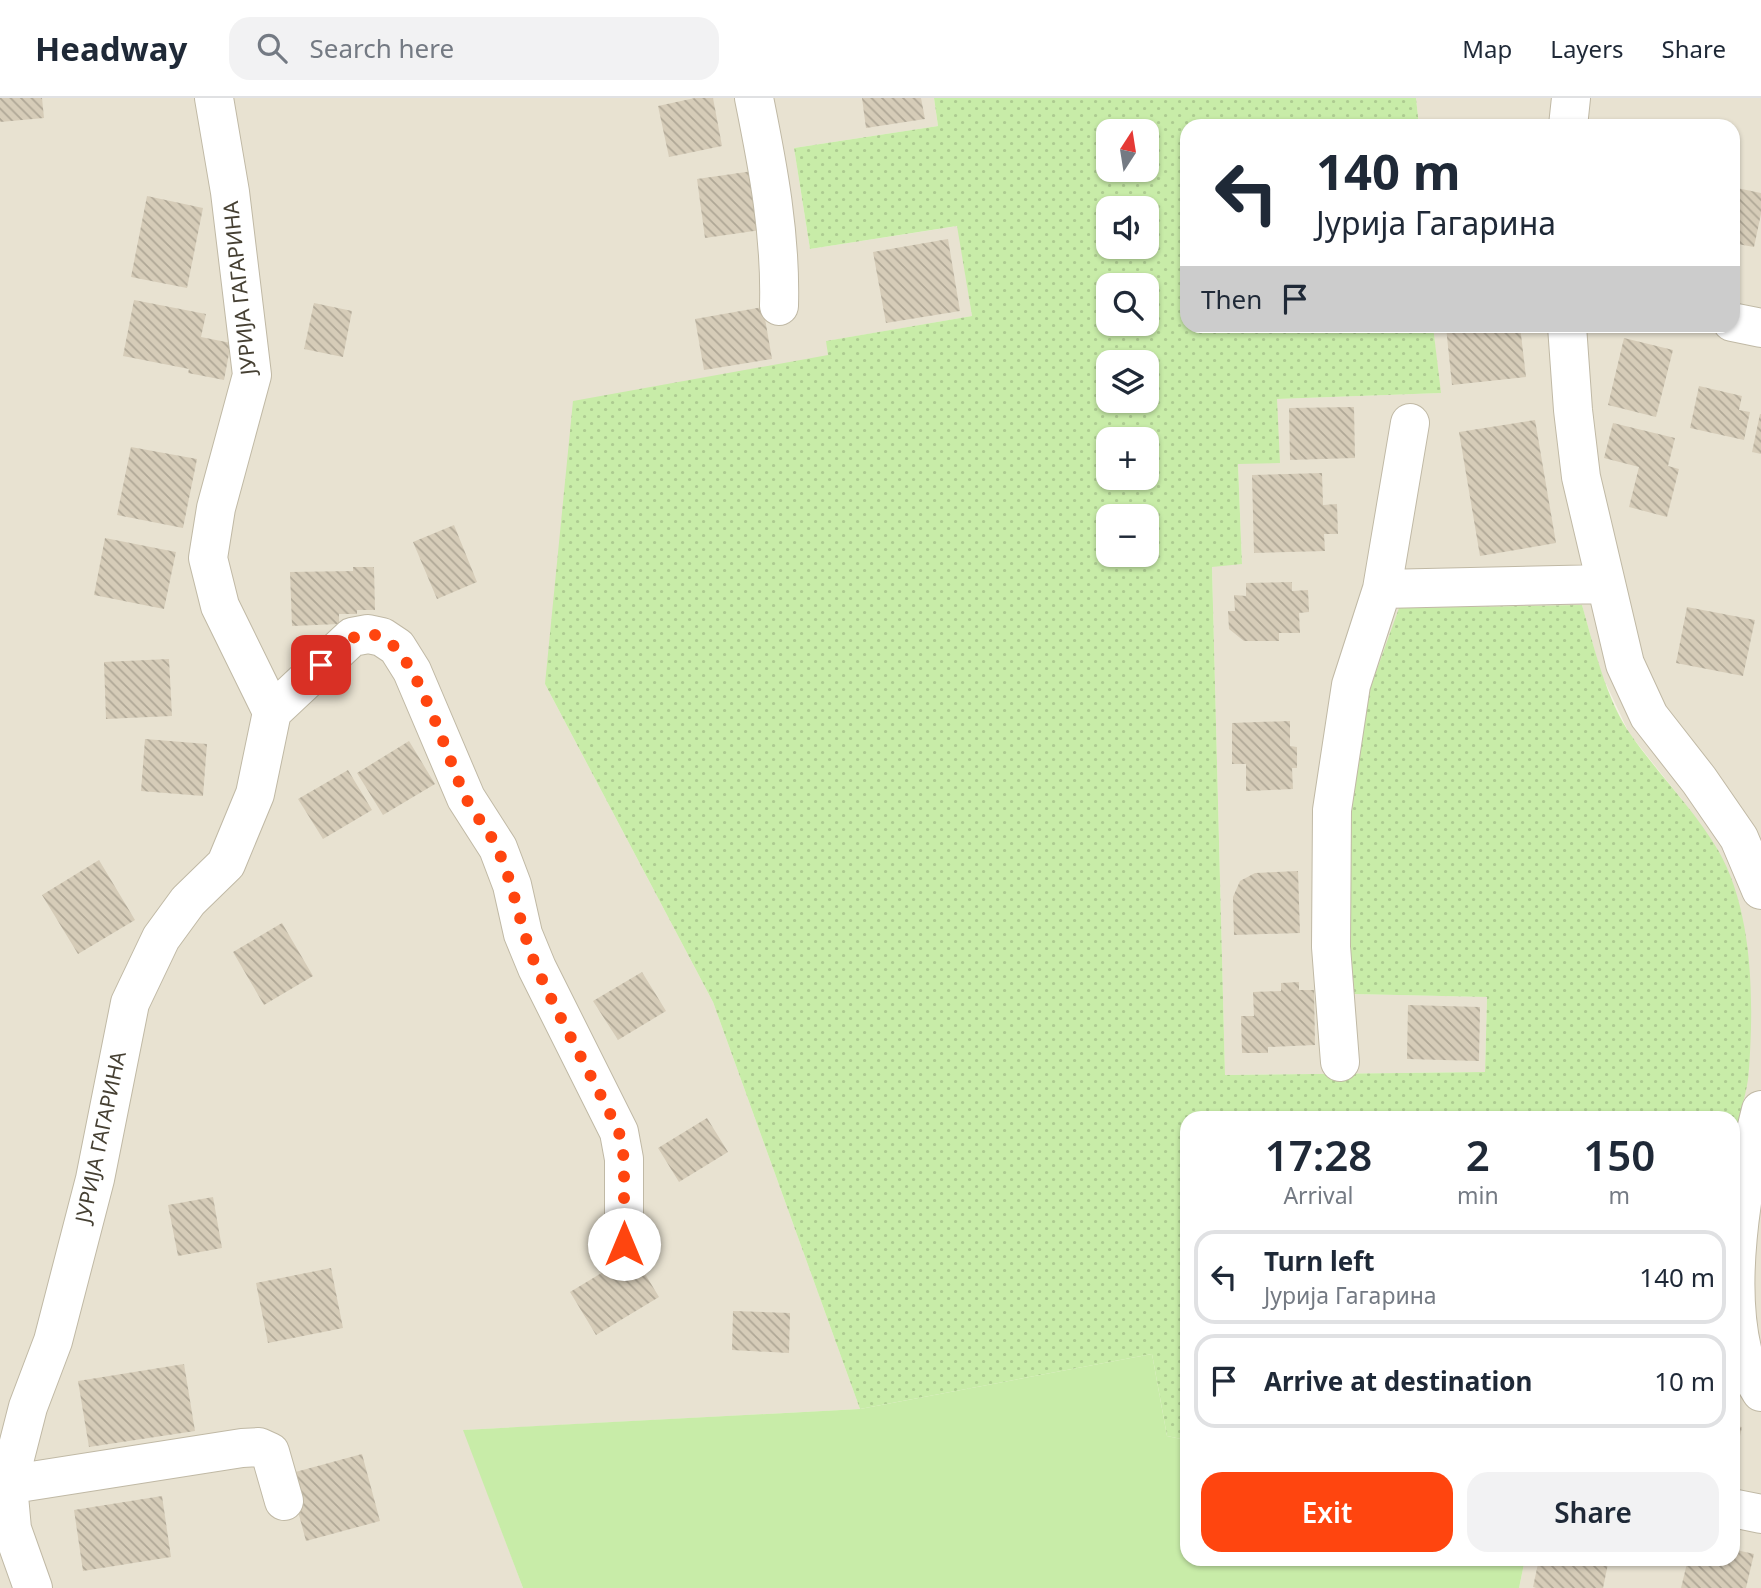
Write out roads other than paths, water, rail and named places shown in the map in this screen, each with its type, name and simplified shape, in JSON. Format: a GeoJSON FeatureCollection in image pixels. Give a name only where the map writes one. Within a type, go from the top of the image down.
{"type":"FeatureCollection","features":[{"type":"Feature","properties":{"kind":"street","name":"ЈУРИЈА ГАГАРИНА"},"geometry":{"type":"LineString","coordinates":[[33,1588],[12,1529],[4,1485],[52,1341],[94,1179],[130,1003],[161,938],[188,901],[226,864],[255,794],[272,712],[220,606],[208,558],[216,508],[252,375],[230,192],[214,98]]}},
{"type":"Feature","properties":{"kind":"street"},"geometry":{"type":"LineString","coordinates":[[754,98],[776,221],[780,273],[779,306]]}},
{"type":"Feature","properties":{"kind":"street"},"geometry":{"type":"LineString","coordinates":[[1569,119],[1571,98]]}},
{"type":"Feature","properties":{"kind":"street"},"geometry":{"type":"LineString","coordinates":[[1740,324],[1761,328]]}},
{"type":"Feature","properties":{"kind":"street"},"geometry":{"type":"LineString","coordinates":[[1568,333],[1581,477],[1625,664],[1649,716],[1699,780],[1739,838],[1761,890]]}},
{"type":"Feature","properties":{"kind":"street"},"geometry":{"type":"LineString","coordinates":[[1340,1062],[1331,947],[1332,810],[1351,685],[1382,589],[1409,423]]}},
{"type":"Feature","properties":{"kind":"street"},"geometry":{"type":"LineString","coordinates":[[1382,589],[1606,584]]}},
{"type":"Feature","properties":{"kind":"street"},"geometry":{"type":"LineString","coordinates":[[272,712],[352,636],[368,634],[382,637],[397,647],[412,671],[466,798],[498,848],[512,885],[523,934],[537,968],[619,1132],[624,1159],[624,1244]]}},
{"type":"Feature","properties":{"kind":"street"},"geometry":{"type":"LineString","coordinates":[[1740,1230],[1751,1150],[1761,1110]]}},
{"type":"Feature","properties":{"kind":"street"},"geometry":{"type":"LineString","coordinates":[[1740,1338],[1746,1366],[1761,1392]]}},
{"type":"Feature","properties":{"kind":"street"},"geometry":{"type":"LineString","coordinates":[[4,1485],[259,1447],[270,1452],[284,1501]]}},
{"type":"Feature","properties":{"kind":"street"},"geometry":{"type":"LineString","coordinates":[[1740,1510],[1761,1514]]}}]}
